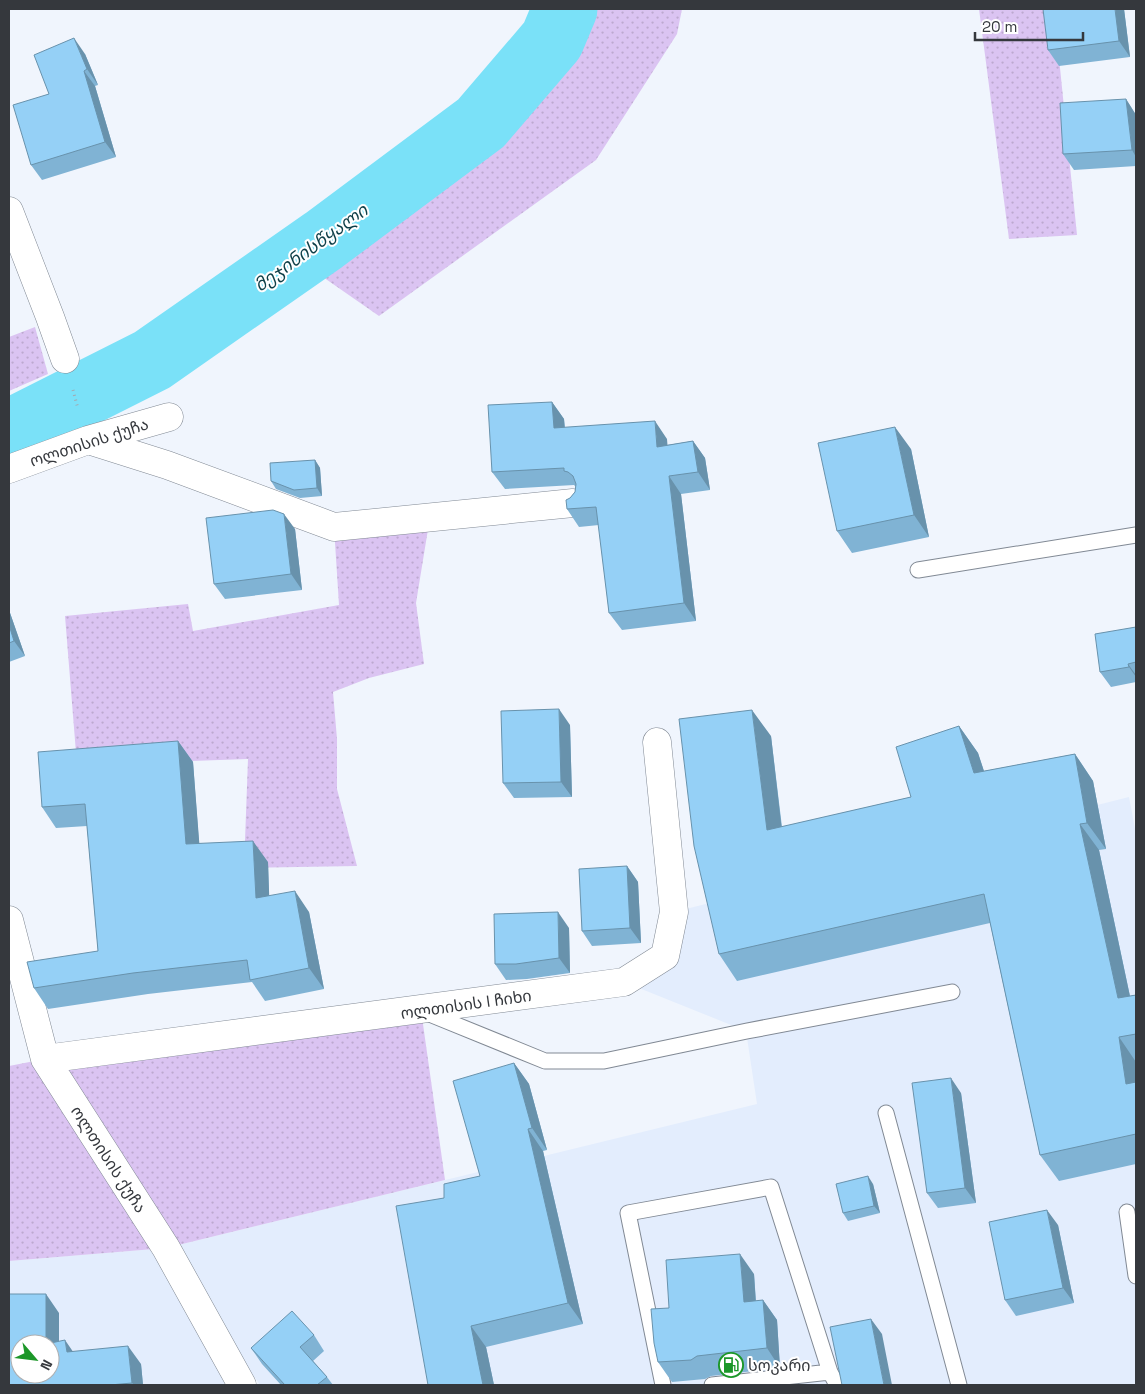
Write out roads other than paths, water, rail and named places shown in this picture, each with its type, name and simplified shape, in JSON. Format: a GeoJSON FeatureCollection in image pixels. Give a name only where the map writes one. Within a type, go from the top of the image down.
{"type":"FeatureCollection","features":[{"type":"Feature","properties":{"kind":"street"},"geometry":{"type":"LineString","coordinates":[[9,211],[50,317],[68,371]]}},
{"type":"Feature","properties":{"kind":"street","name":"ოლთისის ქუჩა"},"geometry":{"type":"LineString","coordinates":[[9,469],[84,428],[169,417]]}},
{"type":"Feature","properties":{"kind":"street"},"geometry":{"type":"LineString","coordinates":[[84,428],[167,465],[334,527],[573,503]]}},
{"type":"Feature","properties":{"kind":"street","name":"ოლთისის I ჩიხი"},"geometry":{"type":"LineString","coordinates":[[45,1059],[624,982],[664,956],[674,912],[657,742]]}},
{"type":"Feature","properties":{"kind":"street","name":"ოლთისის ქუჩა"},"geometry":{"type":"LineString","coordinates":[[9,920],[45,1059],[166,1248],[242,1385]]}},
{"type":"Feature","properties":{"kind":"lane"},"geometry":{"type":"LineString","coordinates":[[918,570],[1136,535]]}},
{"type":"Feature","properties":{"kind":"lane"},"geometry":{"type":"LineString","coordinates":[[421,1010],[545,1061],[604,1061],[746,1031],[952,992]]}},
{"type":"Feature","properties":{"kind":"lane"},"geometry":{"type":"LineString","coordinates":[[886,1113],[959,1385]]}},
{"type":"Feature","properties":{"kind":"lane"},"geometry":{"type":"LineString","coordinates":[[663,1385],[628,1213],[771,1186],[833,1379],[712,1385]]}},
{"type":"Feature","properties":{"kind":"lane"},"geometry":{"type":"LineString","coordinates":[[1127,1212],[1136,1276]]}},
{"type":"Feature","properties":{"kind":"waterway","name":"მეჯინისწყალი"},"geometry":{"type":"LineString","coordinates":[[9,431],[152,360],[324,240],[481,123],[552,40],[565,9]]}},
{"type":"Feature","properties":{"kind":"place","name":"სოკარი"},"geometry":{"type":"Point","coordinates":[731,1365]}}]}
